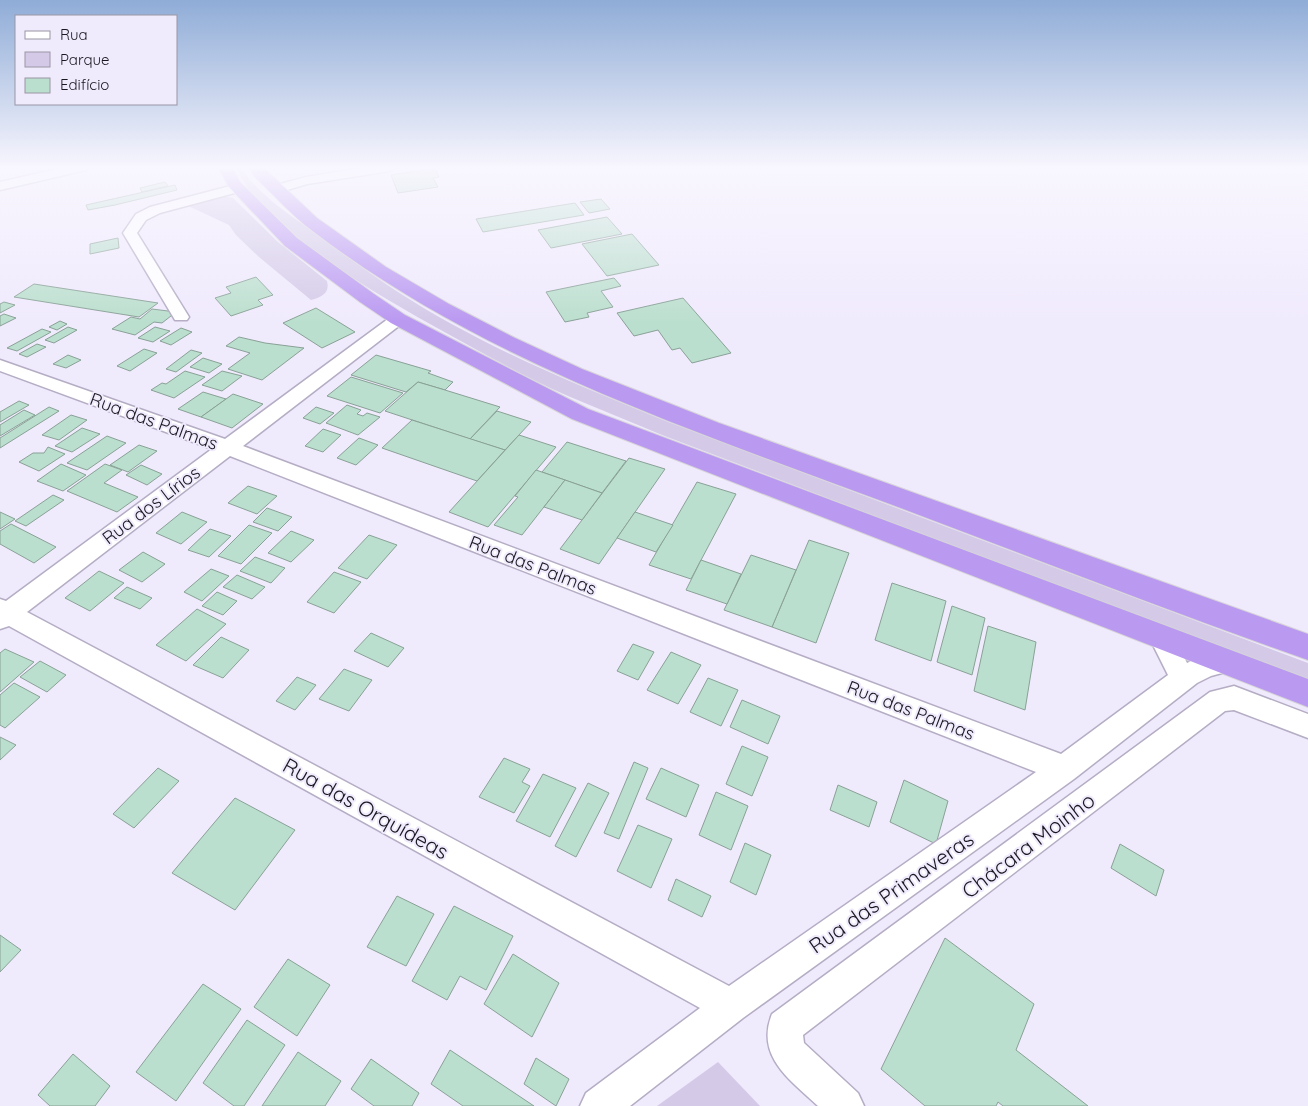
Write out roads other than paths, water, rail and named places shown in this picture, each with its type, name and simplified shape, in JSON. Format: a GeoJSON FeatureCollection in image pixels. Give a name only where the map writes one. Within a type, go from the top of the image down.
{"type":"FeatureCollection","features":[{"type":"Feature","properties":{"kind":"highway"},"geometry":{"type":"LineString","coordinates":[[269,219],[291,242],[398,319],[589,418],[1162,639],[1308,693]]}},
{"type":"Feature","properties":{"kind":"highway"},"geometry":{"type":"LineString","coordinates":[[308,219],[381,272],[475,326],[611,390],[1308,647]]}},
{"type":"Feature","properties":{"kind":"street"},"geometry":{"type":"LineString","coordinates":[[140,219],[130,233],[181,317]]}},
{"type":"Feature","properties":{"kind":"street","name":"Rua dos Lírios"},"geometry":{"type":"LineString","coordinates":[[2,614],[398,319]]}},
{"type":"Feature","properties":{"kind":"street","name":"Rua das Palmas"},"geometry":{"type":"LineString","coordinates":[[0,365],[227,447],[1064,769]]}},
{"type":"Feature","properties":{"kind":"street","name":"Rua das Orquídeas"},"geometry":{"type":"LineString","coordinates":[[2,614],[731,1006]]}},
{"type":"Feature","properties":{"kind":"street"},"geometry":{"type":"LineString","coordinates":[[1162,639],[1183,680]]}},
{"type":"Feature","properties":{"kind":"street","name":"Rua das Primaveras"},"geometry":{"type":"LineString","coordinates":[[599,1106],[731,1006],[1064,769],[1195,670],[1224,662]]}},
{"type":"Feature","properties":{"kind":"street","name":"Chácara Moinho"},"geometry":{"type":"LineString","coordinates":[[845,1106],[792,1056],[785,1042],[785,1027],[1219,700],[1234,698],[1308,726]]}}]}
